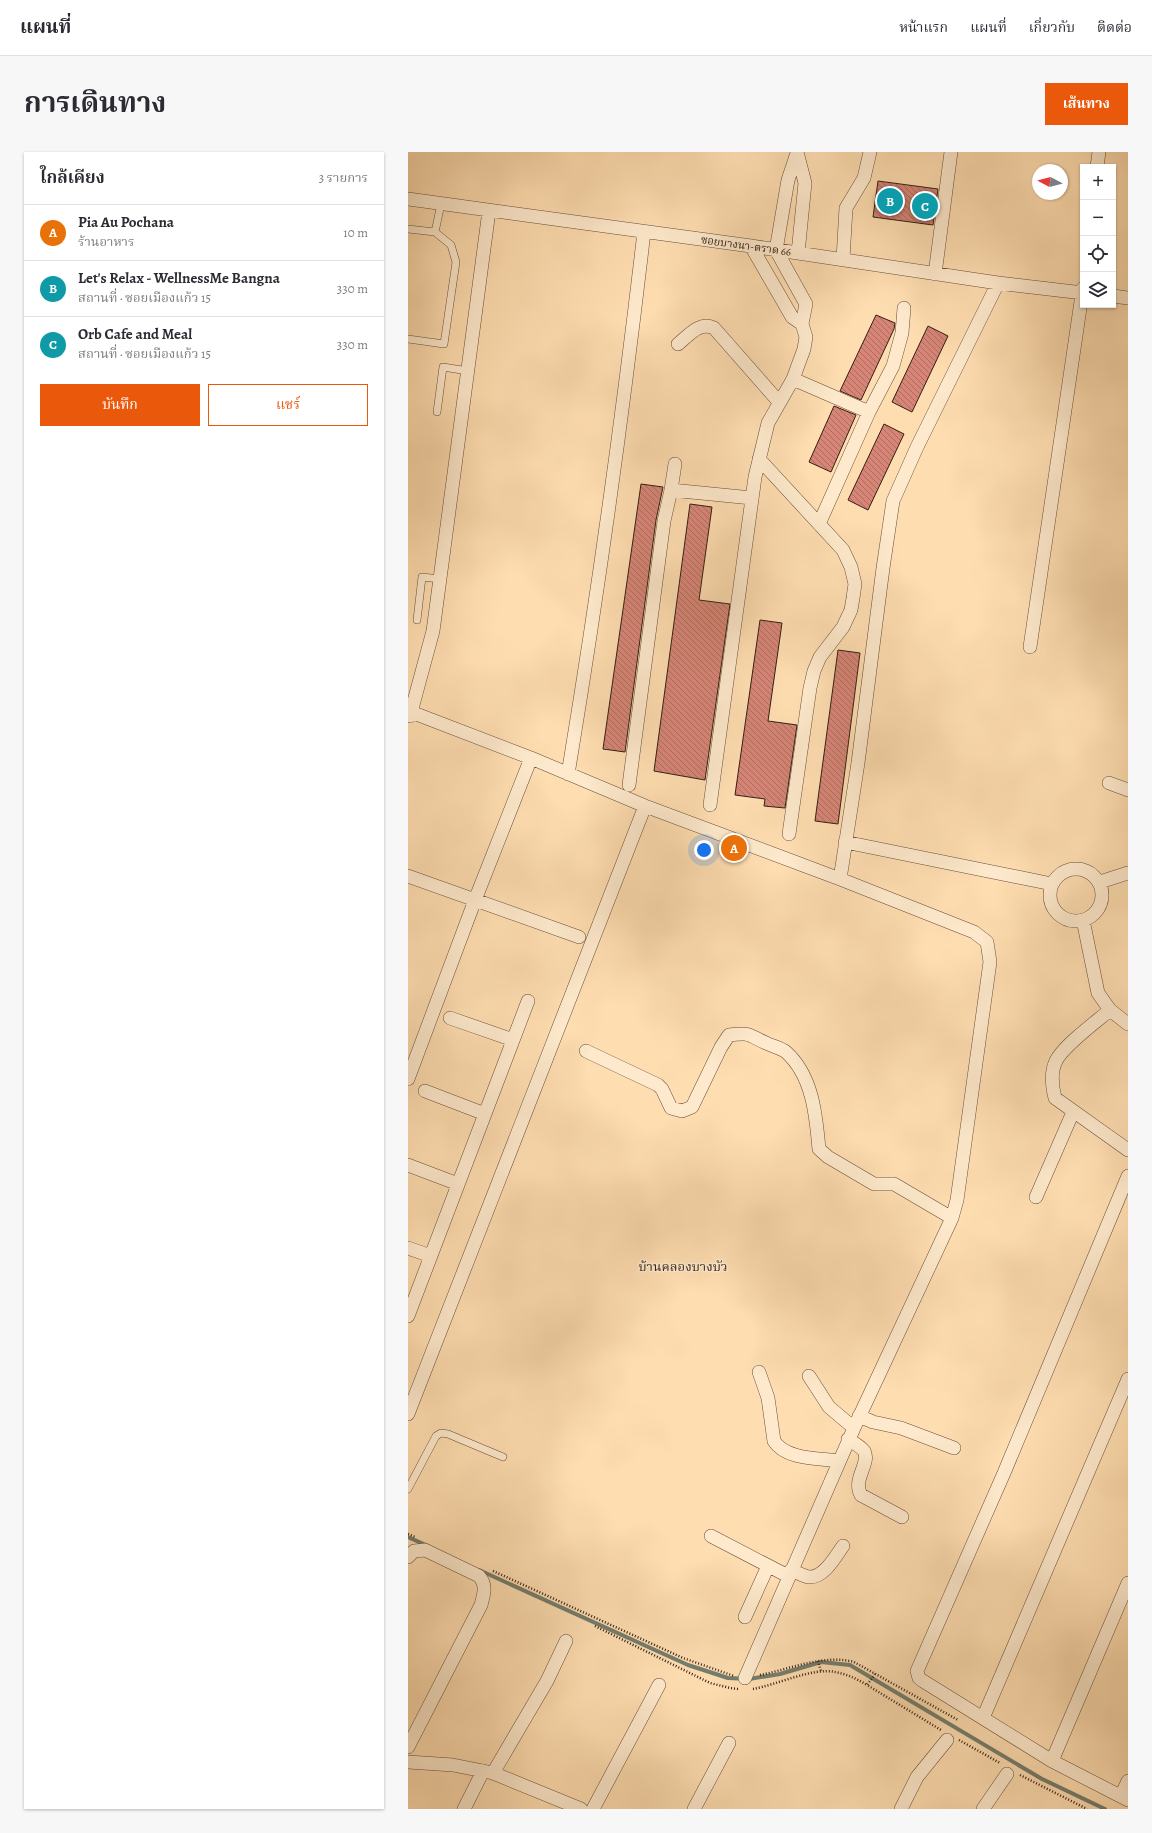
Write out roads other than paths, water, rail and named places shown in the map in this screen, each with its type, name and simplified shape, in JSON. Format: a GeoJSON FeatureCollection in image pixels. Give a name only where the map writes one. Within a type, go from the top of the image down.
{"type":"FeatureCollection","features":[{"type":"Feature","properties":{"kind":"street"},"geometry":{"type":"LineString","coordinates":[[710,806],[752,498],[759,459],[768,423],[793,379],[806,337],[802,324],[806,304],[776,250],[788,180],[797,152]]}},
{"type":"Feature","properties":{"kind":"street"},"geometry":{"type":"LineString","coordinates":[[797,152],[805,183],[798,253]]}},
{"type":"Feature","properties":{"kind":"street"},"geometry":{"type":"LineString","coordinates":[[843,259],[846,208],[864,178],[870,152]]}},
{"type":"Feature","properties":{"kind":"street"},"geometry":{"type":"LineString","coordinates":[[935,274],[951,152]]}},
{"type":"Feature","properties":{"kind":"street"},"geometry":{"type":"LineString","coordinates":[[1097,164],[1099,152]]}},
{"type":"Feature","properties":{"kind":"street","name":"ซอยบางนา-ตราด 66"},"geometry":{"type":"LineString","coordinates":[[408,199],[843,259],[998,283],[1080,291]]}},
{"type":"Feature","properties":{"kind":"street"},"geometry":{"type":"LineString","coordinates":[[489,211],[433,631],[409,713],[531,758],[645,806],[840,879],[974,932],[987,942],[990,962],[957,1200],[952,1218],[839,1461],[790,1573],[745,1685]]}},
{"type":"Feature","properties":{"kind":"street"},"geometry":{"type":"LineString","coordinates":[[568,774],[592,631],[632,337],[644,232]]}},
{"type":"Feature","properties":{"kind":"street"},"geometry":{"type":"LineString","coordinates":[[751,246],[792,317],[802,324]]}},
{"type":"Feature","properties":{"kind":"street"},"geometry":{"type":"LineString","coordinates":[[840,879],[894,501],[917,447],[998,283]]}},
{"type":"Feature","properties":{"kind":"street"},"geometry":{"type":"LineString","coordinates":[[1116,296],[1128,298]]}},
{"type":"Feature","properties":{"kind":"street"},"geometry":{"type":"LineString","coordinates":[[819,524],[869,412],[892,366],[902,333],[904,308]]}},
{"type":"Feature","properties":{"kind":"street"},"geometry":{"type":"LineString","coordinates":[[1030,647],[1080,308]]}},
{"type":"Feature","properties":{"kind":"street"},"geometry":{"type":"LineString","coordinates":[[678,344],[701,326],[708,325],[714,328],[779,402]]}},
{"type":"Feature","properties":{"kind":"street"},"geometry":{"type":"LineString","coordinates":[[793,379],[869,412]]}},
{"type":"Feature","properties":{"kind":"street"},"geometry":{"type":"LineString","coordinates":[[759,459],[843,550],[851,566],[855,584],[851,610],[843,627],[820,657],[811,682],[789,834]]}},
{"type":"Feature","properties":{"kind":"street"},"geometry":{"type":"LineString","coordinates":[[629,785],[664,521],[675,464]]}},
{"type":"Feature","properties":{"kind":"street"},"geometry":{"type":"LineString","coordinates":[[671,490],[752,498]]}},
{"type":"Feature","properties":{"kind":"street"},"geometry":{"type":"LineString","coordinates":[[408,1079],[474,900],[531,758]]}},
{"type":"Feature","properties":{"kind":"street"},"geometry":{"type":"LineString","coordinates":[[1109,783],[1128,790]]}},
{"type":"Feature","properties":{"kind":"street"},"geometry":{"type":"LineString","coordinates":[[408,1414],[645,806]]}},
{"type":"Feature","properties":{"kind":"street"},"geometry":{"type":"LineString","coordinates":[[845,842],[1052,884]]}},
{"type":"Feature","properties":{"kind":"street"},"geometry":{"type":"LineString","coordinates":[[1071,868],[1080,868],[1095,875],[1100,882],[1102,890],[1100,905],[1090,917],[1083,920],[1074,921],[1066,919],[1056,912],[1050,901],[1052,884],[1056,877],[1063,871],[1071,868]]}},
{"type":"Feature","properties":{"kind":"street"},"geometry":{"type":"LineString","coordinates":[[1100,882],[1128,873]]}},
{"type":"Feature","properties":{"kind":"street"},"geometry":{"type":"LineString","coordinates":[[408,876],[579,937]]}},
{"type":"Feature","properties":{"kind":"street"},"geometry":{"type":"LineString","coordinates":[[1083,920],[1098,993],[1110,1010],[1128,1024]]}},
{"type":"Feature","properties":{"kind":"street"},"geometry":{"type":"LineString","coordinates":[[408,1316],[528,1002]]}},
{"type":"Feature","properties":{"kind":"street"},"geometry":{"type":"LineString","coordinates":[[1110,1010],[1072,1042],[1056,1061],[1051,1084],[1055,1098],[1128,1150]]}},
{"type":"Feature","properties":{"kind":"street"},"geometry":{"type":"LineString","coordinates":[[450,1018],[513,1040]]}},
{"type":"Feature","properties":{"kind":"street"},"geometry":{"type":"LineString","coordinates":[[586,1051],[658,1085],[662,1089],[671,1108],[682,1111],[692,1107],[721,1047],[729,1035],[746,1032],[786,1051],[800,1070],[810,1092],[817,1119],[819,1149],[874,1184],[894,1184],[952,1218]]}},
{"type":"Feature","properties":{"kind":"street"},"geometry":{"type":"LineString","coordinates":[[425,1091],[485,1114]]}},
{"type":"Feature","properties":{"kind":"street"},"geometry":{"type":"LineString","coordinates":[[1036,1197],[1073,1112]]}},
{"type":"Feature","properties":{"kind":"street"},"geometry":{"type":"LineString","coordinates":[[408,1165],[458,1184]]}},
{"type":"Feature","properties":{"kind":"street"},"geometry":{"type":"LineString","coordinates":[[1128,1176],[1004,1473],[917,1671],[919,1678],[923,1681],[983,1718],[1052,1760],[1125,1798],[1128,1780]]}},
{"type":"Feature","properties":{"kind":"street"},"geometry":{"type":"LineString","coordinates":[[408,1248],[431,1256]]}},
{"type":"Feature","properties":{"kind":"street"},"geometry":{"type":"LineString","coordinates":[[759,1372],[768,1398],[774,1440],[778,1446],[784,1451],[794,1454],[839,1461]]}},
{"type":"Feature","properties":{"kind":"street"},"geometry":{"type":"LineString","coordinates":[[809,1376],[829,1407],[865,1452],[865,1458],[858,1483],[858,1489],[861,1495],[902,1517]]}},
{"type":"Feature","properties":{"kind":"street"},"geometry":{"type":"LineString","coordinates":[[983,1718],[1128,1379]]}},
{"type":"Feature","properties":{"kind":"street"},"geometry":{"type":"LineString","coordinates":[[859,1416],[873,1422],[902,1428],[954,1448]]}},
{"type":"Feature","properties":{"kind":"street"},"geometry":{"type":"LineString","coordinates":[[711,1536],[768,1566],[809,1577],[817,1575],[827,1567],[843,1546]]}},
{"type":"Feature","properties":{"kind":"street"},"geometry":{"type":"LineString","coordinates":[[408,1557],[414,1551],[425,1550],[479,1576],[483,1581],[484,1592],[481,1605],[408,1747]]}},
{"type":"Feature","properties":{"kind":"street"},"geometry":{"type":"LineString","coordinates":[[745,1617],[768,1566]]}},
{"type":"Feature","properties":{"kind":"street"},"geometry":{"type":"LineString","coordinates":[[1052,1760],[1128,1583]]}},
{"type":"Feature","properties":{"kind":"street"},"geometry":{"type":"LineString","coordinates":[[464,1809],[547,1681],[566,1642]]}},
{"type":"Feature","properties":{"kind":"street"},"geometry":{"type":"LineString","coordinates":[[593,1809],[659,1686]]}},
{"type":"Feature","properties":{"kind":"street"},"geometry":{"type":"LineString","coordinates":[[901,1809],[917,1777],[948,1736]]}},
{"type":"Feature","properties":{"kind":"street"},"geometry":{"type":"LineString","coordinates":[[694,1809],[728,1743]]}},
{"type":"Feature","properties":{"kind":"street"},"geometry":{"type":"LineString","coordinates":[[408,1762],[453,1765],[488,1772],[578,1808]]}},
{"type":"Feature","properties":{"kind":"street"},"geometry":{"type":"LineString","coordinates":[[983,1809],[1010,1771]]}},
{"type":"Feature","properties":{"kind":"lane"},"geometry":{"type":"LineString","coordinates":[[435,232],[441,204]]}},
{"type":"Feature","properties":{"kind":"lane"},"geometry":{"type":"LineString","coordinates":[[408,229],[435,232],[451,245],[456,262],[444,344],[408,339]]}},
{"type":"Feature","properties":{"kind":"lane"},"geometry":{"type":"LineString","coordinates":[[437,412],[443,367],[468,370]]}},
{"type":"Feature","properties":{"kind":"lane"},"geometry":{"type":"LineString","coordinates":[[417,620],[422,577],[440,579]]}},
{"type":"Feature","properties":{"kind":"lane"},"geometry":{"type":"LineString","coordinates":[[408,1489],[436,1436],[441,1433],[448,1434],[503,1457]]}},
{"type":"Feature","properties":{"kind":"waterway"},"geometry":{"type":"LineString","coordinates":[[408,1537],[428,1546]]}},
{"type":"Feature","properties":{"kind":"waterway"},"geometry":{"type":"LineString","coordinates":[[479,1570],[688,1665],[728,1678],[749,1679],[780,1674],[821,1662],[850,1665],[1042,1779],[1105,1809]]}},
{"type":"Feature","properties":{"kind":"place","name":"Let's Relax - WellnessMe Bangna"},"geometry":{"type":"Point","coordinates":[890,201]}},
{"type":"Feature","properties":{"kind":"place","name":"Orb Cafe and Meal"},"geometry":{"type":"Point","coordinates":[925,206]}},
{"type":"Feature","properties":{"kind":"place","name":"Pia Au Pochana"},"geometry":{"type":"Point","coordinates":[734,848]}},
{"type":"Feature","properties":{"kind":"district","name":"บ้านคลองบางบัว"},"geometry":{"type":"Point","coordinates":[683,1266]}}]}
